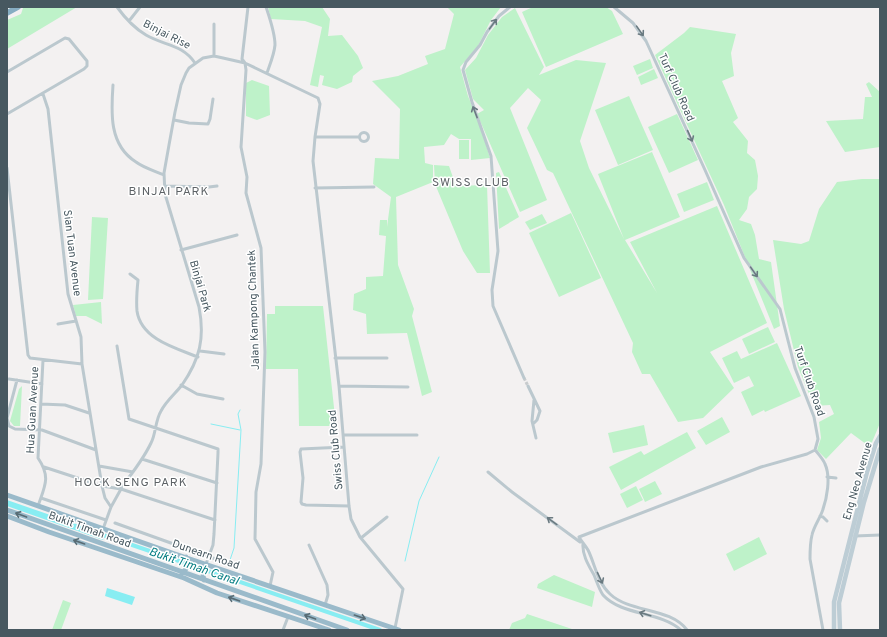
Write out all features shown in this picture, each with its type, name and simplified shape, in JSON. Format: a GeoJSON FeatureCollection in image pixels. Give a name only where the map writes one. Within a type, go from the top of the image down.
{"type":"FeatureCollection","features":[{"type":"Feature","properties":{"kind":"highway"},"geometry":{"type":"LineString","coordinates":[[7,12],[18,7]]}},
{"type":"Feature","properties":{"kind":"highway","name":"Dunearn Road"},"geometry":{"type":"LineString","coordinates":[[7,495],[396,630]]}},
{"type":"Feature","properties":{"kind":"highway","name":"Bukit Timah Road"},"geometry":{"type":"LineString","coordinates":[[7,510],[347,630]]}},
{"type":"Feature","properties":{"kind":"highway"},"geometry":{"type":"LineString","coordinates":[[7,516],[184,578],[217,593],[329,630]]}},
{"type":"Feature","properties":{"kind":"highway"},"geometry":{"type":"LineString","coordinates":[[106,546],[108,552]]}},
{"type":"Feature","properties":{"kind":"highway"},"geometry":{"type":"LineString","coordinates":[[182,572],[187,568],[188,562],[186,557]]}},
{"type":"Feature","properties":{"kind":"highway"},"geometry":{"type":"LineString","coordinates":[[204,580],[203,576],[206,564]]}},
{"type":"Feature","properties":{"kind":"highway"},"geometry":{"type":"LineString","coordinates":[[248,594],[247,599],[251,604]]}},
{"type":"Feature","properties":{"kind":"main road","name":"Eng Neo Avenue"},"geometry":{"type":"LineString","coordinates":[[840,630],[839,603],[842,584],[867,472],[876,443],[880,436]]}},
{"type":"Feature","properties":{"kind":"main road","name":"Eng Neo Avenue"},"geometry":{"type":"LineString","coordinates":[[854,533],[880,449]]}},
{"type":"Feature","properties":{"kind":"main road","name":"Eng Neo Avenue"},"geometry":{"type":"LineString","coordinates":[[834,630],[834,602],[842,584]]}},
{"type":"Feature","properties":{"kind":"street","name":"Binjai Rise"},"geometry":{"type":"LineString","coordinates":[[117,7],[128,21],[146,35],[185,51],[195,63]]}},
{"type":"Feature","properties":{"kind":"street","name":"Binjai Rise"},"geometry":{"type":"LineString","coordinates":[[128,21],[140,7]]}},
{"type":"Feature","properties":{"kind":"street","name":"Jalan Kampong Chantek"},"geometry":{"type":"LineString","coordinates":[[248,7],[242,59],[245,62],[241,147],[247,177],[246,193],[261,248],[265,352],[261,464],[256,492],[255,539],[273,572],[270,586]]}},
{"type":"Feature","properties":{"kind":"street"},"geometry":{"type":"LineString","coordinates":[[195,63],[203,58],[214,56],[245,62],[267,73],[274,53],[275,44],[266,7]]}},
{"type":"Feature","properties":{"kind":"street"},"geometry":{"type":"LineString","coordinates":[[510,7],[499,16],[487,32],[480,45],[466,62],[463,70],[472,102],[489,149],[492,164],[498,251],[491,295],[492,306],[524,378]]}},
{"type":"Feature","properties":{"kind":"street","name":"Turf Club Road"},"geometry":{"type":"LineString","coordinates":[[583,544],[579,537],[760,467],[807,454],[815,450],[818,439],[814,417],[794,368],[780,309],[744,258],[646,41],[633,23],[614,7]]}},
{"type":"Feature","properties":{"kind":"street"},"geometry":{"type":"LineString","coordinates":[[214,24],[214,56]]}},
{"type":"Feature","properties":{"kind":"street"},"geometry":{"type":"LineString","coordinates":[[7,72],[65,38],[69,39],[87,60],[87,66],[84,69],[7,114]]}},
{"type":"Feature","properties":{"kind":"street","name":"Binjai Park"},"geometry":{"type":"LineString","coordinates":[[103,529],[111,507],[120,489],[142,459],[152,442],[160,412],[181,385],[200,351],[202,320],[168,207],[165,195],[164,175],[181,85],[189,68],[195,63]]}},
{"type":"Feature","properties":{"kind":"street","name":"Swiss Club Road"},"geometry":{"type":"LineString","coordinates":[[267,73],[318,98],[320,104],[313,155],[315,188],[339,386],[349,506],[351,519],[361,538],[403,589],[396,630]]}},
{"type":"Feature","properties":{"kind":"street"},"geometry":{"type":"LineString","coordinates":[[113,85],[111,116],[119,147],[135,162],[164,175]]}},
{"type":"Feature","properties":{"kind":"street","name":"Sian Tuan Avenue"},"geometry":{"type":"LineString","coordinates":[[43,94],[48,109],[68,294],[81,337],[82,364],[102,486],[105,498],[111,507]]}},
{"type":"Feature","properties":{"kind":"street"},"geometry":{"type":"LineString","coordinates":[[174,120],[208,124],[213,99]]}},
{"type":"Feature","properties":{"kind":"street"},"geometry":{"type":"LineString","coordinates":[[315,137],[359,137]]}},
{"type":"Feature","properties":{"kind":"street","name":"Hua Guan Avenue"},"geometry":{"type":"LineString","coordinates":[[7,168],[28,355],[30,358],[82,364]]}},
{"type":"Feature","properties":{"kind":"street"},"geometry":{"type":"LineString","coordinates":[[165,186],[217,186]]}},
{"type":"Feature","properties":{"kind":"street"},"geometry":{"type":"LineString","coordinates":[[315,188],[374,187]]}},
{"type":"Feature","properties":{"kind":"street","name":"Binjai Park"},"geometry":{"type":"LineString","coordinates":[[181,250],[237,235]]}},
{"type":"Feature","properties":{"kind":"street"},"geometry":{"type":"LineString","coordinates":[[130,274],[138,280],[137,310],[141,324],[166,345],[198,357]]}},
{"type":"Feature","properties":{"kind":"street"},"geometry":{"type":"LineString","coordinates":[[58,324],[76,321]]}},
{"type":"Feature","properties":{"kind":"street"},"geometry":{"type":"LineString","coordinates":[[117,346],[129,420],[218,449],[213,545],[206,564]]}},
{"type":"Feature","properties":{"kind":"street"},"geometry":{"type":"LineString","coordinates":[[200,351],[224,354]]}},
{"type":"Feature","properties":{"kind":"street"},"geometry":{"type":"LineString","coordinates":[[336,358],[386,358]]}},
{"type":"Feature","properties":{"kind":"street","name":"Hua Guan Avenue"},"geometry":{"type":"LineString","coordinates":[[38,506],[46,482],[44,467],[38,458],[43,360]]}},
{"type":"Feature","properties":{"kind":"street"},"geometry":{"type":"LineString","coordinates":[[9,379],[42,384]]}},
{"type":"Feature","properties":{"kind":"street"},"geometry":{"type":"LineString","coordinates":[[17,380],[7,418],[8,424],[12,428],[39,430],[96,450]]}},
{"type":"Feature","properties":{"kind":"street"},"geometry":{"type":"LineString","coordinates":[[181,385],[196,394],[223,399]]}},
{"type":"Feature","properties":{"kind":"street"},"geometry":{"type":"LineString","coordinates":[[339,386],[408,387]]}},
{"type":"Feature","properties":{"kind":"street"},"geometry":{"type":"LineString","coordinates":[[528,386],[540,411],[533,424]]}},
{"type":"Feature","properties":{"kind":"street"},"geometry":{"type":"LineString","coordinates":[[534,399],[533,424],[536,438]]}},
{"type":"Feature","properties":{"kind":"street"},"geometry":{"type":"LineString","coordinates":[[40,404],[65,405],[89,413]]}},
{"type":"Feature","properties":{"kind":"street"},"geometry":{"type":"LineString","coordinates":[[533,414],[539,409]]}},
{"type":"Feature","properties":{"kind":"street"},"geometry":{"type":"LineString","coordinates":[[344,434],[417,434]]}},
{"type":"Feature","properties":{"kind":"street"},"geometry":{"type":"LineString","coordinates":[[344,447],[301,449],[300,452],[303,478],[301,502],[302,504],[306,505],[349,506]]}},
{"type":"Feature","properties":{"kind":"street"},"geometry":{"type":"LineString","coordinates":[[816,451],[824,462],[827,477],[826,496],[820,516],[812,533],[810,548],[823,630]]}},
{"type":"Feature","properties":{"kind":"street"},"geometry":{"type":"LineString","coordinates":[[142,459],[217,483]]}},
{"type":"Feature","properties":{"kind":"street"},"geometry":{"type":"LineString","coordinates":[[99,466],[132,472]]}},
{"type":"Feature","properties":{"kind":"street"},"geometry":{"type":"LineString","coordinates":[[44,467],[102,486],[120,489],[215,520]]}},
{"type":"Feature","properties":{"kind":"street"},"geometry":{"type":"LineString","coordinates":[[488,472],[512,492],[583,544],[587,549],[604,588],[610,594],[620,601],[674,619],[683,624],[686,630]]}},
{"type":"Feature","properties":{"kind":"street"},"geometry":{"type":"LineString","coordinates":[[827,477],[836,478]]}},
{"type":"Feature","properties":{"kind":"street"},"geometry":{"type":"LineString","coordinates":[[41,498],[106,520]]}},
{"type":"Feature","properties":{"kind":"street"},"geometry":{"type":"LineString","coordinates":[[820,516],[827,521]]}},
{"type":"Feature","properties":{"kind":"street"},"geometry":{"type":"LineString","coordinates":[[361,538],[387,517]]}},
{"type":"Feature","properties":{"kind":"street","name":"Dunearn Road"},"geometry":{"type":"LineString","coordinates":[[115,523],[224,562]]}},
{"type":"Feature","properties":{"kind":"street","name":"Eng Neo Avenue"},"geometry":{"type":"LineString","coordinates":[[854,533],[880,535]]}},
{"type":"Feature","properties":{"kind":"street"},"geometry":{"type":"LineString","coordinates":[[583,544],[583,550],[599,589],[607,598],[630,609],[670,622],[681,630]]}},
{"type":"Feature","properties":{"kind":"street"},"geometry":{"type":"LineString","coordinates":[[309,545],[328,585],[328,595],[324,605]]}},
{"type":"Feature","properties":{"kind":"street"},"geometry":{"type":"LineString","coordinates":[[588,563],[592,561]]}},
{"type":"Feature","properties":{"kind":"street"},"geometry":{"type":"LineString","coordinates":[[283,630],[288,616]]}},
{"type":"Feature","properties":{"kind":"green space"},"geometry":{"type":"Polygon","coordinates":[[[77,7],[7,49],[7,20],[21,14],[23,8],[77,7]]]}},
{"type":"Feature","properties":{"kind":"green space"},"geometry":{"type":"Polygon","coordinates":[[[268,7],[322,7],[330,19],[328,36],[342,35],[358,56],[363,68],[353,76],[352,82],[337,89],[322,85],[324,76],[320,75],[318,87],[310,85],[322,27],[305,21],[271,19],[268,7]]]}},
{"type":"Feature","properties":{"kind":"green space"},"geometry":{"type":"Polygon","coordinates":[[[447,7],[501,7],[491,20],[478,46],[460,67],[468,96],[480,125],[490,158],[471,160],[471,139],[459,139],[451,134],[444,145],[424,147],[425,163],[433,165],[433,182],[396,197],[398,265],[414,309],[412,316],[432,392],[422,396],[407,333],[367,334],[366,314],[353,310],[354,294],[366,289],[366,277],[383,276],[386,236],[379,235],[380,220],[387,220],[387,227],[391,197],[373,184],[375,158],[399,159],[400,109],[372,81],[398,76],[428,64],[425,56],[445,49],[454,14],[447,7]]]}},
{"type":"Feature","properties":{"kind":"green space"},"geometry":{"type":"Polygon","coordinates":[[[533,7],[606,7],[612,11],[623,34],[546,67],[522,12],[533,7]]]}},
{"type":"Feature","properties":{"kind":"green space"},"geometry":{"type":"Polygon","coordinates":[[[515,8],[544,67],[539,75],[576,60],[606,63],[580,141],[589,168],[624,239],[598,174],[652,152],[680,217],[625,240],[657,293],[630,242],[717,206],[767,323],[710,352],[734,388],[703,418],[678,422],[650,374],[642,374],[632,352],[633,343],[553,173],[547,170],[527,128],[541,100],[528,88],[510,108],[547,200],[520,212],[477,114],[484,110],[473,99],[465,70],[476,58],[488,35],[502,17],[515,8]]]}},
{"type":"Feature","properties":{"kind":"green space"},"geometry":{"type":"Polygon","coordinates":[[[690,27],[736,34],[731,53],[734,76],[722,81],[738,118],[733,122],[748,141],[747,153],[755,160],[758,176],[757,189],[749,197],[747,209],[739,220],[751,224],[755,235],[759,259],[771,262],[780,326],[774,329],[724,205],[655,55],[690,27]]]}},
{"type":"Feature","properties":{"kind":"green space"},"geometry":{"type":"Polygon","coordinates":[[[650,59],[653,68],[637,75],[633,66],[650,59]]]}},
{"type":"Feature","properties":{"kind":"green space"},"geometry":{"type":"Polygon","coordinates":[[[654,69],[658,78],[641,85],[638,77],[654,69]]]}},
{"type":"Feature","properties":{"kind":"green space"},"geometry":{"type":"Polygon","coordinates":[[[252,80],[269,86],[270,115],[257,120],[246,116],[246,83],[252,80]]]}},
{"type":"Feature","properties":{"kind":"green space"},"geometry":{"type":"Polygon","coordinates":[[[869,82],[880,92],[880,147],[845,152],[826,121],[863,119],[865,97],[872,97],[866,84],[869,82]]]}},
{"type":"Feature","properties":{"kind":"green space"},"geometry":{"type":"Polygon","coordinates":[[[629,96],[653,150],[618,165],[595,110],[629,96]]]}},
{"type":"Feature","properties":{"kind":"green space"},"geometry":{"type":"Polygon","coordinates":[[[677,114],[698,160],[669,173],[648,127],[677,114]]]}},
{"type":"Feature","properties":{"kind":"green space"},"geometry":{"type":"Polygon","coordinates":[[[459,140],[469,140],[469,159],[459,159],[459,140]]]}},
{"type":"Feature","properties":{"kind":"green space"},"geometry":{"type":"Polygon","coordinates":[[[434,165],[449,166],[456,186],[487,185],[490,273],[477,273],[463,251],[435,184],[434,165]]]}},
{"type":"Feature","properties":{"kind":"green space"},"geometry":{"type":"Polygon","coordinates":[[[499,172],[519,217],[499,229],[496,173],[499,172]]]}},
{"type":"Feature","properties":{"kind":"green space"},"geometry":{"type":"Polygon","coordinates":[[[862,179],[880,179],[880,423],[870,447],[851,433],[826,459],[817,450],[821,438],[819,422],[834,414],[830,405],[814,406],[798,367],[784,309],[773,240],[801,244],[809,241],[819,209],[837,182],[862,179]]]}},
{"type":"Feature","properties":{"kind":"green space"},"geometry":{"type":"Polygon","coordinates":[[[707,182],[714,200],[684,212],[677,194],[707,182]]]}},
{"type":"Feature","properties":{"kind":"green space"},"geometry":{"type":"Polygon","coordinates":[[[571,213],[601,278],[559,297],[529,233],[571,213]]]}},
{"type":"Feature","properties":{"kind":"green space"},"geometry":{"type":"Polygon","coordinates":[[[542,214],[547,223],[530,230],[525,222],[542,214]]]}},
{"type":"Feature","properties":{"kind":"green space"},"geometry":{"type":"Polygon","coordinates":[[[92,217],[108,218],[103,299],[88,300],[92,217]]]}},
{"type":"Feature","properties":{"kind":"green space"},"geometry":{"type":"Polygon","coordinates":[[[101,302],[102,324],[86,316],[76,316],[73,305],[101,302]]]}},
{"type":"Feature","properties":{"kind":"green space"},"geometry":{"type":"Polygon","coordinates":[[[275,306],[323,306],[336,426],[299,426],[298,369],[266,369],[267,314],[275,314],[275,306]]]}},
{"type":"Feature","properties":{"kind":"green space"},"geometry":{"type":"Polygon","coordinates":[[[768,327],[775,342],[749,354],[742,339],[768,327]]]}},
{"type":"Feature","properties":{"kind":"green space"},"geometry":{"type":"Polygon","coordinates":[[[777,343],[801,396],[765,412],[764,410],[752,416],[741,392],[754,386],[749,376],[734,383],[722,358],[737,351],[741,359],[777,343]]]}},
{"type":"Feature","properties":{"kind":"green space"},"geometry":{"type":"Polygon","coordinates":[[[22,386],[20,426],[14,426],[10,421],[19,389],[22,386]]]}},
{"type":"Feature","properties":{"kind":"green space"},"geometry":{"type":"Polygon","coordinates":[[[722,417],[730,432],[706,445],[697,431],[722,417]]]}},
{"type":"Feature","properties":{"kind":"green space"},"geometry":{"type":"Polygon","coordinates":[[[644,425],[648,445],[613,453],[608,433],[644,425]]]}},
{"type":"Feature","properties":{"kind":"green space"},"geometry":{"type":"Polygon","coordinates":[[[687,432],[696,448],[621,490],[609,467],[641,451],[644,455],[687,432]]]}},
{"type":"Feature","properties":{"kind":"green space"},"geometry":{"type":"Polygon","coordinates":[[[655,481],[662,494],[645,502],[639,489],[655,481]]]}},
{"type":"Feature","properties":{"kind":"green space"},"geometry":{"type":"Polygon","coordinates":[[[636,486],[643,500],[627,508],[620,494],[636,486]]]}},
{"type":"Feature","properties":{"kind":"green space"},"geometry":{"type":"Polygon","coordinates":[[[759,537],[767,554],[734,571],[726,554],[759,537]]]}},
{"type":"Feature","properties":{"kind":"green space"},"geometry":{"type":"Polygon","coordinates":[[[554,575],[595,592],[592,607],[537,588],[538,584],[554,575]]]}},
{"type":"Feature","properties":{"kind":"green space"},"geometry":{"type":"Polygon","coordinates":[[[63,600],[71,603],[61,630],[52,630],[63,600]]]}},
{"type":"Feature","properties":{"kind":"green space"},"geometry":{"type":"Polygon","coordinates":[[[527,614],[575,630],[509,630],[512,623],[525,618],[527,614]]]}},
{"type":"Feature","properties":{"kind":"water"},"geometry":{"type":"Polygon","coordinates":[[[7,500],[105,534],[103,540],[7,506],[7,500]]]}},
{"type":"Feature","properties":{"kind":"water"},"geometry":{"type":"Polygon","coordinates":[[[107,588],[135,597],[132,605],[105,596],[107,588]]]}},
{"type":"Feature","properties":{"kind":"waterway"},"geometry":{"type":"LineString","coordinates":[[229,563],[234,548],[241,430],[238,414],[240,410]]}},
{"type":"Feature","properties":{"kind":"waterway"},"geometry":{"type":"LineString","coordinates":[[211,424],[240,430]]}},
{"type":"Feature","properties":{"kind":"waterway"},"geometry":{"type":"LineString","coordinates":[[405,561],[419,501],[439,457]]}},
{"type":"Feature","properties":{"kind":"waterway","name":"Bukit Timah Canal"},"geometry":{"type":"LineString","coordinates":[[100,534],[380,630]]}},
{"type":"Feature","properties":{"kind":"tunnel"},"geometry":{"type":"LineString","coordinates":[[524,378],[528,386]]}},
{"type":"Feature","properties":{"kind":"district","name":"SWISS CLUB"},"geometry":{"type":"Point","coordinates":[471,182]}},
{"type":"Feature","properties":{"kind":"district","name":"BINJAI PARK"},"geometry":{"type":"Point","coordinates":[169,191]}},
{"type":"Feature","properties":{"kind":"district","name":"HOCK SENG PARK"},"geometry":{"type":"Point","coordinates":[131,482]}}]}
